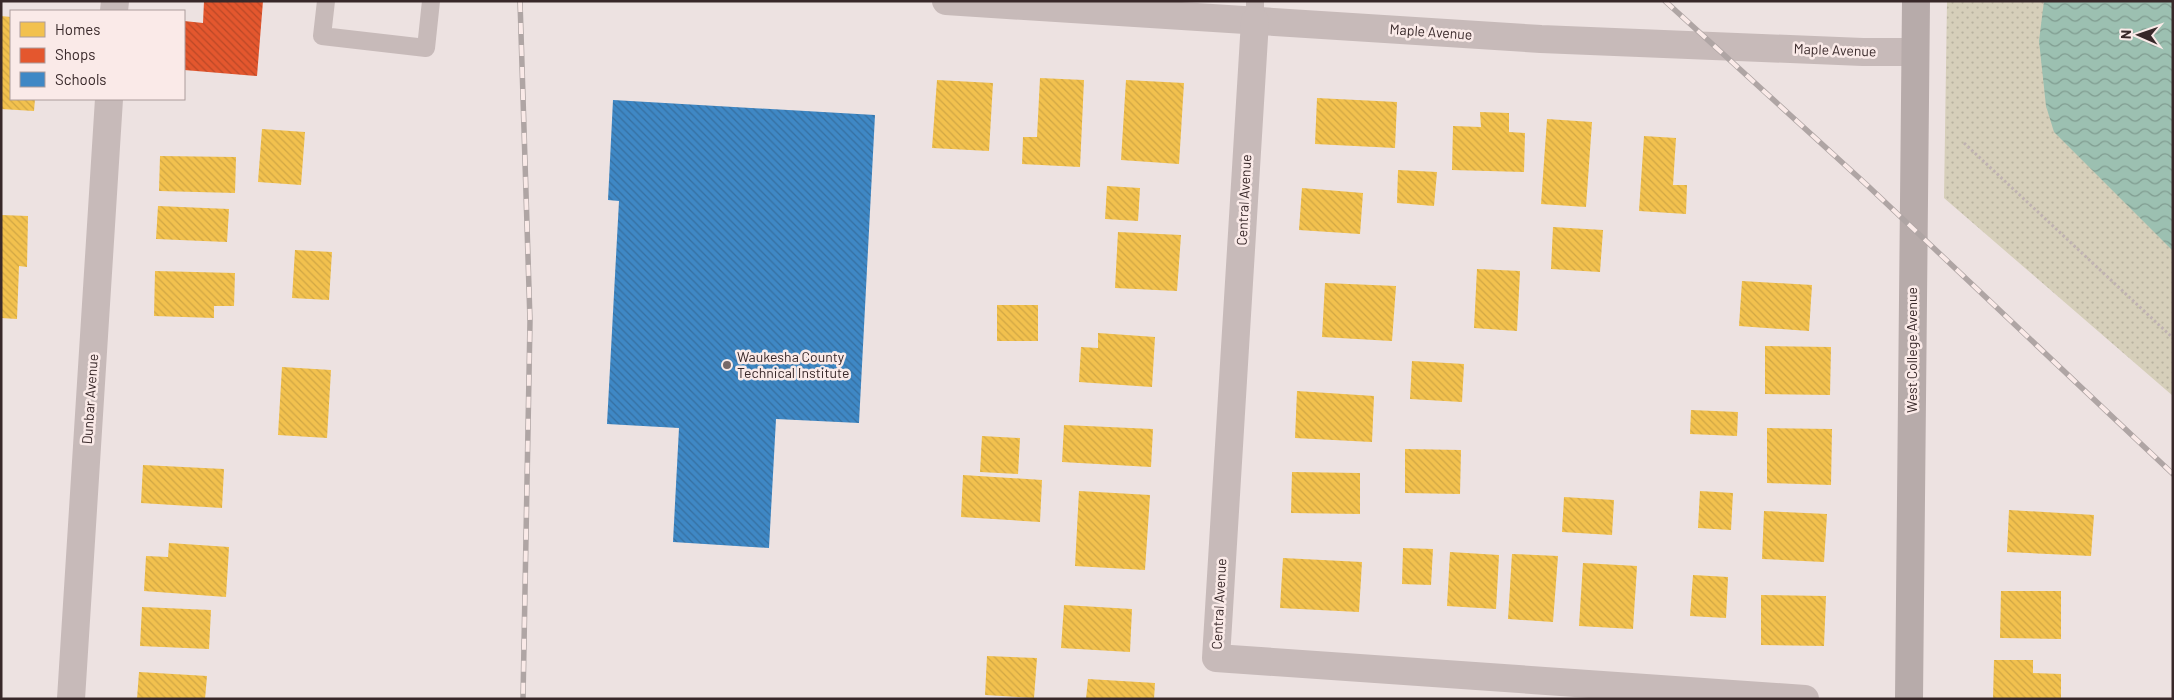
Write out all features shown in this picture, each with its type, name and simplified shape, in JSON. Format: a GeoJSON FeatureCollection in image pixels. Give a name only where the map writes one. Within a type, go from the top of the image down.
{"type":"FeatureCollection","features":[{"type":"Feature","properties":{"kind":"street","name":"Maple Avenue"},"geometry":{"type":"LineString","coordinates":[[946,1],[1255,11],[1541,39],[1867,52],[1916,52]]}},
{"type":"Feature","properties":{"kind":"street","name":"West College Avenue"},"geometry":{"type":"LineString","coordinates":[[1909,699],[1916,1]]}},
{"type":"Feature","properties":{"kind":"street","name":"Central Avenue"},"geometry":{"type":"LineString","coordinates":[[1255,11],[1216,658],[1805,699]]}},
{"type":"Feature","properties":{"kind":"street","name":"Dunbar Avenue"},"geometry":{"type":"LineString","coordinates":[[71,699],[108,100]]}},
{"type":"Feature","properties":{"kind":"lane"},"geometry":{"type":"LineString","coordinates":[[326,1],[322,36],[426,48],[431,1]]}},
{"type":"Feature","properties":{"kind":"path"},"geometry":{"type":"LineString","coordinates":[[1964,143],[2173,338]]}},
{"type":"Feature","properties":{"kind":"shaded area"},"geometry":{"type":"Polygon","coordinates":[[[1947,1],[2173,1],[2173,396],[1944,198],[1947,1]]]}},
{"type":"Feature","properties":{"kind":"water"},"geometry":{"type":"Polygon","coordinates":[[[2044,1],[2173,1],[2173,251],[2054,132],[2046,106],[2039,41],[2044,1]]]}},
{"type":"Feature","properties":{"kind":"building: Homes"},"geometry":{"type":"Polygon","coordinates":[[[1,16],[10,17],[10,100],[35,100],[34,111],[1,109],[1,16]]]}},
{"type":"Feature","properties":{"kind":"building: Homes"},"geometry":{"type":"Polygon","coordinates":[[[1040,78],[1084,80],[1080,167],[1022,164],[1023,137],[1037,137],[1040,78]]]}},
{"type":"Feature","properties":{"kind":"building: Homes"},"geometry":{"type":"Polygon","coordinates":[[[937,80],[993,83],[989,151],[932,148],[937,80]]]}},
{"type":"Feature","properties":{"kind":"building: Homes"},"geometry":{"type":"Polygon","coordinates":[[[1126,80],[1184,83],[1179,164],[1121,160],[1126,80]]]}},
{"type":"Feature","properties":{"kind":"building: Homes"},"geometry":{"type":"Polygon","coordinates":[[[1317,98],[1397,102],[1395,148],[1315,144],[1317,98]]]}},
{"type":"Feature","properties":{"kind":"building: Homes"},"geometry":{"type":"Polygon","coordinates":[[[1480,112],[1509,113],[1509,132],[1525,133],[1524,172],[1452,170],[1453,126],[1481,127],[1480,112]]]}},
{"type":"Feature","properties":{"kind":"building: Homes"},"geometry":{"type":"Polygon","coordinates":[[[1547,119],[1592,122],[1586,207],[1541,204],[1547,119]]]}},
{"type":"Feature","properties":{"kind":"building: Homes"},"geometry":{"type":"Polygon","coordinates":[[[262,129],[305,132],[301,185],[258,182],[262,129]]]}},
{"type":"Feature","properties":{"kind":"building: Homes"},"geometry":{"type":"Polygon","coordinates":[[[1644,136],[1676,138],[1673,185],[1687,185],[1686,214],[1639,211],[1644,136]]]}},
{"type":"Feature","properties":{"kind":"building: Homes"},"geometry":{"type":"Polygon","coordinates":[[[160,156],[236,157],[235,193],[159,191],[160,156]]]}},
{"type":"Feature","properties":{"kind":"building: Homes"},"geometry":{"type":"Polygon","coordinates":[[[1398,170],[1437,172],[1434,206],[1397,203],[1398,170]]]}},
{"type":"Feature","properties":{"kind":"building: Homes"},"geometry":{"type":"Polygon","coordinates":[[[1107,186],[1140,188],[1138,221],[1105,219],[1107,186]]]}},
{"type":"Feature","properties":{"kind":"building: Homes"},"geometry":{"type":"Polygon","coordinates":[[[1302,188],[1363,193],[1360,234],[1299,230],[1302,188]]]}},
{"type":"Feature","properties":{"kind":"building: Homes"},"geometry":{"type":"Polygon","coordinates":[[[158,206],[229,209],[227,242],[156,239],[158,206]]]}},
{"type":"Feature","properties":{"kind":"building: Homes"},"geometry":{"type":"Polygon","coordinates":[[[1,215],[28,216],[27,267],[19,266],[17,319],[1,318],[1,215]]]}},
{"type":"Feature","properties":{"kind":"building: Homes"},"geometry":{"type":"Polygon","coordinates":[[[1553,227],[1603,230],[1600,272],[1551,269],[1553,227]]]}},
{"type":"Feature","properties":{"kind":"building: Homes"},"geometry":{"type":"Polygon","coordinates":[[[1118,232],[1181,235],[1177,291],[1115,288],[1118,232]]]}},
{"type":"Feature","properties":{"kind":"building: Homes"},"geometry":{"type":"Polygon","coordinates":[[[295,250],[332,252],[329,300],[292,298],[295,250]]]}},
{"type":"Feature","properties":{"kind":"building: Homes"},"geometry":{"type":"Polygon","coordinates":[[[1477,269],[1520,271],[1517,331],[1474,328],[1477,269]]]}},
{"type":"Feature","properties":{"kind":"building: Homes"},"geometry":{"type":"Polygon","coordinates":[[[155,271],[235,273],[234,306],[214,306],[214,318],[154,316],[155,271]]]}},
{"type":"Feature","properties":{"kind":"building: Homes"},"geometry":{"type":"Polygon","coordinates":[[[1742,281],[1812,285],[1809,331],[1739,326],[1742,281]]]}},
{"type":"Feature","properties":{"kind":"building: Homes"},"geometry":{"type":"Polygon","coordinates":[[[1325,283],[1396,286],[1392,341],[1322,337],[1325,283]]]}},
{"type":"Feature","properties":{"kind":"building: Homes"},"geometry":{"type":"Polygon","coordinates":[[[997,305],[1038,305],[1038,341],[997,341],[997,305]]]}},
{"type":"Feature","properties":{"kind":"building: Homes"},"geometry":{"type":"Polygon","coordinates":[[[1098,333],[1155,337],[1152,387],[1079,382],[1081,347],[1098,348],[1098,333]]]}},
{"type":"Feature","properties":{"kind":"building: Homes"},"geometry":{"type":"Polygon","coordinates":[[[1765,346],[1831,347],[1830,395],[1765,394],[1765,346]]]}},
{"type":"Feature","properties":{"kind":"building: Homes"},"geometry":{"type":"Polygon","coordinates":[[[1412,361],[1464,364],[1462,402],[1410,399],[1412,361]]]}},
{"type":"Feature","properties":{"kind":"building: Homes"},"geometry":{"type":"Polygon","coordinates":[[[282,367],[331,370],[327,438],[278,435],[282,367]]]}},
{"type":"Feature","properties":{"kind":"building: Homes"},"geometry":{"type":"Polygon","coordinates":[[[1297,391],[1374,396],[1372,442],[1295,438],[1297,391]]]}},
{"type":"Feature","properties":{"kind":"building: Homes"},"geometry":{"type":"Polygon","coordinates":[[[1691,410],[1738,412],[1737,436],[1690,434],[1691,410]]]}},
{"type":"Feature","properties":{"kind":"building: Homes"},"geometry":{"type":"Polygon","coordinates":[[[1064,425],[1153,429],[1151,467],[1062,462],[1064,425]]]}},
{"type":"Feature","properties":{"kind":"building: Homes"},"geometry":{"type":"Polygon","coordinates":[[[1767,428],[1832,429],[1831,485],[1767,483],[1767,428]]]}},
{"type":"Feature","properties":{"kind":"building: Homes"},"geometry":{"type":"Polygon","coordinates":[[[982,436],[1020,438],[1018,474],[980,472],[982,436]]]}},
{"type":"Feature","properties":{"kind":"building: Homes"},"geometry":{"type":"Polygon","coordinates":[[[1405,449],[1461,450],[1460,494],[1405,493],[1405,449]]]}},
{"type":"Feature","properties":{"kind":"building: Homes"},"geometry":{"type":"Polygon","coordinates":[[[143,465],[224,469],[222,508],[141,503],[143,465]]]}},
{"type":"Feature","properties":{"kind":"building: Homes"},"geometry":{"type":"Polygon","coordinates":[[[1292,472],[1360,473],[1360,514],[1291,513],[1292,472]]]}},
{"type":"Feature","properties":{"kind":"building: Homes"},"geometry":{"type":"Polygon","coordinates":[[[963,475],[1042,480],[1040,522],[961,517],[963,475]]]}},
{"type":"Feature","properties":{"kind":"building: Homes"},"geometry":{"type":"Polygon","coordinates":[[[1079,491],[1150,495],[1145,570],[1075,566],[1079,491]]]}},
{"type":"Feature","properties":{"kind":"building: Homes"},"geometry":{"type":"Polygon","coordinates":[[[1700,491],[1733,493],[1731,530],[1698,528],[1700,491]]]}},
{"type":"Feature","properties":{"kind":"building: Homes"},"geometry":{"type":"Polygon","coordinates":[[[1564,497],[1614,500],[1612,535],[1562,532],[1564,497]]]}},
{"type":"Feature","properties":{"kind":"building: Homes"},"geometry":{"type":"Polygon","coordinates":[[[2009,510],[2094,515],[2091,556],[2007,552],[2009,510]]]}},
{"type":"Feature","properties":{"kind":"building: Homes"},"geometry":{"type":"Polygon","coordinates":[[[1764,511],[1827,514],[1824,562],[1762,559],[1764,511]]]}},
{"type":"Feature","properties":{"kind":"building: Homes"},"geometry":{"type":"Polygon","coordinates":[[[169,543],[229,547],[226,597],[144,591],[146,556],[168,557],[169,543]]]}},
{"type":"Feature","properties":{"kind":"building: Homes"},"geometry":{"type":"Polygon","coordinates":[[[1403,548],[1433,549],[1431,585],[1402,584],[1403,548]]]}},
{"type":"Feature","properties":{"kind":"building: Homes"},"geometry":{"type":"Polygon","coordinates":[[[1450,552],[1499,555],[1496,609],[1447,606],[1450,552]]]}},
{"type":"Feature","properties":{"kind":"building: Homes"},"geometry":{"type":"Polygon","coordinates":[[[1512,554],[1558,556],[1553,622],[1508,619],[1512,554]]]}},
{"type":"Feature","properties":{"kind":"building: Homes"},"geometry":{"type":"Polygon","coordinates":[[[1283,558],[1362,562],[1359,612],[1280,608],[1283,558]]]}},
{"type":"Feature","properties":{"kind":"building: Homes"},"geometry":{"type":"Polygon","coordinates":[[[1583,563],[1637,566],[1633,629],[1579,626],[1583,563]]]}},
{"type":"Feature","properties":{"kind":"building: Homes"},"geometry":{"type":"Polygon","coordinates":[[[1693,575],[1728,577],[1726,618],[1690,616],[1693,575]]]}},
{"type":"Feature","properties":{"kind":"building: Homes"},"geometry":{"type":"Polygon","coordinates":[[[2001,591],[2061,591],[2061,639],[2000,638],[2001,591]]]}},
{"type":"Feature","properties":{"kind":"building: Homes"},"geometry":{"type":"Polygon","coordinates":[[[1761,595],[1826,596],[1824,646],[1761,645],[1761,595]]]}},
{"type":"Feature","properties":{"kind":"building: Homes"},"geometry":{"type":"Polygon","coordinates":[[[1064,605],[1132,609],[1130,652],[1061,648],[1064,605]]]}},
{"type":"Feature","properties":{"kind":"building: Homes"},"geometry":{"type":"Polygon","coordinates":[[[142,607],[211,610],[209,649],[140,646],[142,607]]]}},
{"type":"Feature","properties":{"kind":"building: Homes"},"geometry":{"type":"Polygon","coordinates":[[[987,656],[1037,658],[1034,698],[985,695],[987,656]]]}},
{"type":"Feature","properties":{"kind":"building: Homes"},"geometry":{"type":"Polygon","coordinates":[[[1994,660],[2033,660],[2033,673],[2061,674],[2061,699],[1993,699],[1994,660]]]}},
{"type":"Feature","properties":{"kind":"building: Homes"},"geometry":{"type":"Polygon","coordinates":[[[139,672],[207,676],[205,699],[137,699],[139,672]]]}},
{"type":"Feature","properties":{"kind":"building: Homes"},"geometry":{"type":"Polygon","coordinates":[[[1088,679],[1155,683],[1154,699],[1086,699],[1088,679]]]}},
{"type":"Feature","properties":{"kind":"building: Shops"},"geometry":{"type":"Polygon","coordinates":[[[204,1],[263,1],[257,76],[185,70],[185,21],[203,23],[204,1]]]}},
{"type":"Feature","properties":{"kind":"building: Schools"},"geometry":{"type":"Polygon","coordinates":[[[613,100],[875,115],[859,423],[776,419],[769,548],[673,542],[679,428],[607,424],[619,201],[608,200],[613,100]]]}},
{"type":"Feature","properties":{"kind":"railway"},"geometry":{"type":"LineString","coordinates":[[520,1],[530,321],[523,699]]}},
{"type":"Feature","properties":{"kind":"railway"},"geometry":{"type":"LineString","coordinates":[[1665,1],[1868,186],[2173,474]]}},
{"type":"Feature","properties":{"kind":"place","name":"Waukesha County Technical Institute"},"geometry":{"type":"Point","coordinates":[727,365]}}]}
